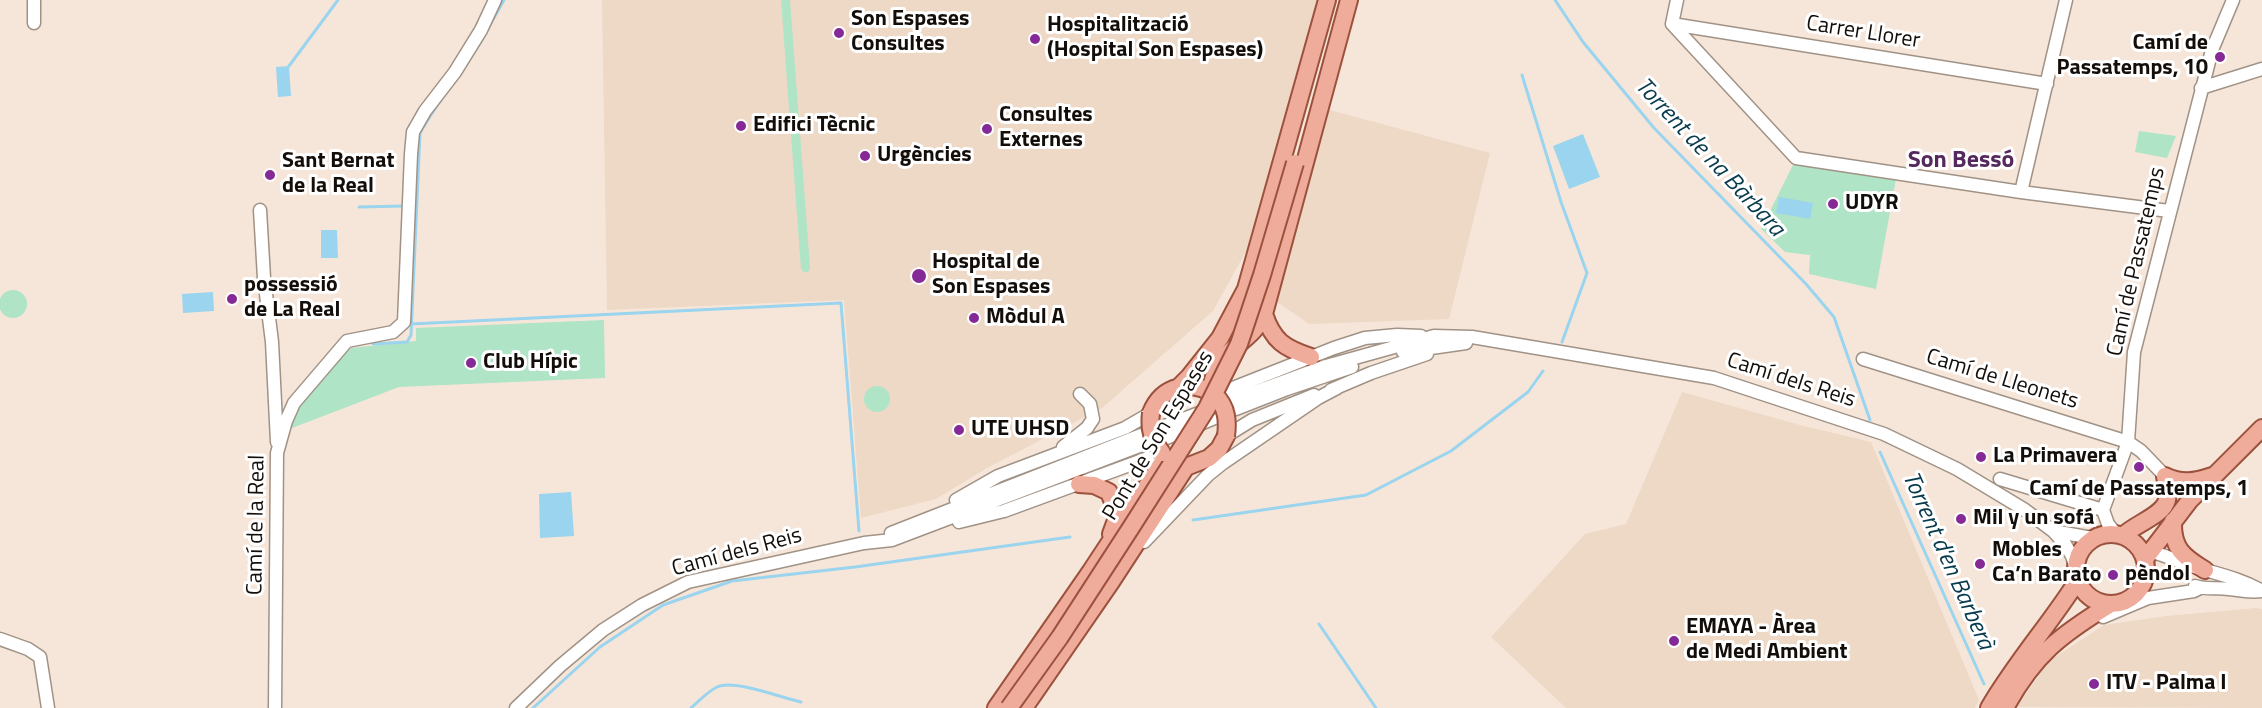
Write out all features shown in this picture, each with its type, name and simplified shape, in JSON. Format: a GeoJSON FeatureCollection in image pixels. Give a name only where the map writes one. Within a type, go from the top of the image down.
{"type":"FeatureCollection","features":[{"type":"Feature","properties":{"kind":"main road"},"geometry":{"type":"LineString","coordinates":[[996,708],[1092,571],[1161,438],[1161,397],[1179,387],[1189,377],[1220,338],[1246,289],[1327,0]]}},
{"type":"Feature","properties":{"kind":"main road"},"geometry":{"type":"LineString","coordinates":[[1292,128],[1334,0]]}},
{"type":"Feature","properties":{"kind":"main road"},"geometry":{"type":"LineString","coordinates":[[1295,163],[1334,0]]}},
{"type":"Feature","properties":{"kind":"main road"},"geometry":{"type":"LineString","coordinates":[[1295,163],[1332,45],[1349,0]]}},
{"type":"Feature","properties":{"kind":"main road"},"geometry":{"type":"LineString","coordinates":[[1221,403],[1218,367],[1228,354],[1253,333],[1264,314],[1339,44],[1349,0]]}},
{"type":"Feature","properties":{"kind":"main road"},"geometry":{"type":"LineString","coordinates":[[1339,44],[1356,0]]}},
{"type":"Feature","properties":{"kind":"main road","name":"Pont de Son Espases"},"geometry":{"type":"LineString","coordinates":[[1009,708],[1060,637],[1207,408],[1239,344],[1295,163]]}},
{"type":"Feature","properties":{"kind":"main road"},"geometry":{"type":"LineString","coordinates":[[1264,314],[1277,340],[1292,351],[1311,357]]}},
{"type":"Feature","properties":{"kind":"main road"},"geometry":{"type":"LineString","coordinates":[[1024,708],[1186,467],[1209,458],[1220,449],[1226,436],[1228,423],[1222,401],[1221,403],[1191,385],[1179,387]]}},
{"type":"Feature","properties":{"kind":"main road"},"geometry":{"type":"LineString","coordinates":[[2005,708],[2027,671],[2043,652],[2070,629],[2140,589],[2145,579],[2146,553],[2190,500],[2262,428]]}},
{"type":"Feature","properties":{"kind":"main road"},"geometry":{"type":"LineString","coordinates":[[1161,438],[1177,462],[1193,463]]}},
{"type":"Feature","properties":{"kind":"main road"},"geometry":{"type":"LineString","coordinates":[[2122,536],[2166,504],[2168,494],[2165,476],[2182,482],[2196,481],[2215,474]]}},
{"type":"Feature","properties":{"kind":"main road"},"geometry":{"type":"LineString","coordinates":[[1079,484],[1084,486],[1094,484],[1109,492],[1118,515],[1113,530],[1096,558],[1092,571]]}},
{"type":"Feature","properties":{"kind":"main road"},"geometry":{"type":"LineString","coordinates":[[1989,708],[2008,675],[2058,611],[2077,574],[2078,557],[2092,538],[2122,536],[2150,525],[2190,500]]}},
{"type":"Feature","properties":{"kind":"main road"},"geometry":{"type":"LineString","coordinates":[[2173,521],[2173,536],[2176,545],[2192,562],[2205,570]]}},
{"type":"Feature","properties":{"kind":"main road"},"geometry":{"type":"LineString","coordinates":[[2122,536],[2146,553]]}},
{"type":"Feature","properties":{"kind":"main road"},"geometry":{"type":"LineString","coordinates":[[2077,574],[2083,589],[2091,597],[2118,603]]}},
{"type":"Feature","properties":{"kind":"street"},"geometry":{"type":"LineString","coordinates":[[34,0],[34,23]]}},
{"type":"Feature","properties":{"kind":"street","name":"Camí de la Real"},"geometry":{"type":"LineString","coordinates":[[274,708],[278,453],[286,421],[294,403],[347,341],[393,332],[404,322],[413,132],[425,111],[455,72],[482,30],[495,0]]}},
{"type":"Feature","properties":{"kind":"street"},"geometry":{"type":"LineString","coordinates":[[1677,0],[1672,24],[1796,159],[2169,211]]}},
{"type":"Feature","properties":{"kind":"street"},"geometry":{"type":"LineString","coordinates":[[2021,192],[2066,0]]}},
{"type":"Feature","properties":{"kind":"street","name":"Camí de Passatemps"},"geometry":{"type":"LineString","coordinates":[[2103,510],[2128,442],[2134,352],[2169,211],[2212,50],[2233,0]]}},
{"type":"Feature","properties":{"kind":"street","name":"Carrer Llorer"},"geometry":{"type":"LineString","coordinates":[[1672,24],[2047,84]]}},
{"type":"Feature","properties":{"kind":"street"},"geometry":{"type":"LineString","coordinates":[[2201,88],[2262,69]]}},
{"type":"Feature","properties":{"kind":"street"},"geometry":{"type":"LineString","coordinates":[[260,210],[264,278],[272,342],[278,453]]}},
{"type":"Feature","properties":{"kind":"street"},"geometry":{"type":"LineString","coordinates":[[1221,403],[1311,357],[1365,339],[1397,335],[1434,336]]}},
{"type":"Feature","properties":{"kind":"street","name":"Camí dels Reis"},"geometry":{"type":"LineString","coordinates":[[1161,438],[1221,403],[1326,366],[1434,336],[1472,337],[1714,378],[1820,412],[1884,434],[1957,469],[2010,500],[2054,531]]}},
{"type":"Feature","properties":{"kind":"street","name":"Camí dels Reis"},"geometry":{"type":"LineString","coordinates":[[1221,403],[1287,389],[1395,353],[1491,341]]}},
{"type":"Feature","properties":{"kind":"street"},"geometry":{"type":"LineString","coordinates":[[1226,436],[1252,420],[1371,373],[1454,345]]}},
{"type":"Feature","properties":{"kind":"street","name":"Camí de Lleonets"},"geometry":{"type":"LineString","coordinates":[[1863,359],[2128,442]]}},
{"type":"Feature","properties":{"kind":"street"},"geometry":{"type":"LineString","coordinates":[[1127,557],[1222,463],[1318,398],[1337,388]]}},
{"type":"Feature","properties":{"kind":"street"},"geometry":{"type":"LineString","coordinates":[[1047,458],[1071,442],[1087,428],[1093,419],[1090,404],[1080,394]]}},
{"type":"Feature","properties":{"kind":"street"},"geometry":{"type":"LineString","coordinates":[[1125,428],[1161,438],[1079,484],[1004,511],[947,525],[936,520],[952,502],[998,476],[1125,428]]}},
{"type":"Feature","properties":{"kind":"street","name":"Camí dels Reis"},"geometry":{"type":"LineString","coordinates":[[516,708],[560,666],[603,630],[642,605],[688,582],[864,543],[892,540],[936,520],[1143,440]]}},
{"type":"Feature","properties":{"kind":"street"},"geometry":{"type":"LineString","coordinates":[[2128,442],[2141,451],[2165,476]]}},
{"type":"Feature","properties":{"kind":"street"},"geometry":{"type":"LineString","coordinates":[[2000,479],[2103,510],[2108,524],[2122,536]]}},
{"type":"Feature","properties":{"kind":"street"},"geometry":{"type":"LineString","coordinates":[[2054,531],[2092,538]]}},
{"type":"Feature","properties":{"kind":"street"},"geometry":{"type":"LineString","coordinates":[[2054,531],[2072,556],[2077,574]]}},
{"type":"Feature","properties":{"kind":"street"},"geometry":{"type":"LineString","coordinates":[[2146,553],[2248,583],[2262,591]]}},
{"type":"Feature","properties":{"kind":"street"},"geometry":{"type":"LineString","coordinates":[[2118,603],[2158,590],[2193,585],[2200,588],[2227,588],[2249,593],[2262,591]]}},
{"type":"Feature","properties":{"kind":"street"},"geometry":{"type":"LineString","coordinates":[[2013,708],[2049,656],[2063,642],[2107,614],[2148,598],[2194,591],[2200,588]]}},
{"type":"Feature","properties":{"kind":"street"},"geometry":{"type":"LineString","coordinates":[[0,639],[40,657],[48,708]]}},
{"type":"Feature","properties":{"kind":"shaded area","name":"Hospital de Son Espases"},"geometry":{"type":"Polygon","coordinates":[[[602,0],[1320,0],[1246,251],[1213,311],[1102,408],[987,468],[936,499],[861,518],[844,300],[607,310],[602,0]]]}},
{"type":"Feature","properties":{"kind":"shaded area"},"geometry":{"type":"Polygon","coordinates":[[[1326,109],[1490,153],[1449,319],[1309,324],[1273,299],[1326,109]]]}},
{"type":"Feature","properties":{"kind":"shaded area"},"geometry":{"type":"Polygon","coordinates":[[[1682,392],[1871,442],[1979,700],[1975,708],[1566,708],[1491,637],[1585,534],[1626,524],[1682,392]]]}},
{"type":"Feature","properties":{"kind":"shaded area"},"geometry":{"type":"Polygon","coordinates":[[[2262,609],[2262,708],[2017,707],[2049,661],[2104,625],[2166,616],[2262,609]]]}},
{"type":"Feature","properties":{"kind":"green space"},"geometry":{"type":"Polygon","coordinates":[[[781,0],[790,0],[810,268],[808,272],[801,269],[781,0]]]}},
{"type":"Feature","properties":{"kind":"green space"},"geometry":{"type":"Polygon","coordinates":[[[2139,131],[2176,136],[2167,158],[2135,152],[2139,131]]]}},
{"type":"Feature","properties":{"kind":"green space","name":"UDYR"},"geometry":{"type":"Polygon","coordinates":[[[1794,163],[1896,179],[1876,289],[1809,274],[1810,255],[1785,252],[1761,229],[1794,163]]]}},
{"type":"Feature","properties":{"kind":"green space"},"geometry":{"type":"Polygon","coordinates":[[[13,290],[23,294],[27,304],[23,314],[13,318],[3,314],[-1,304],[3,294],[13,290]]]}},
{"type":"Feature","properties":{"kind":"green space","name":"Club Hípic"},"geometry":{"type":"Polygon","coordinates":[[[604,320],[605,378],[399,387],[292,428],[290,419],[295,406],[351,348],[416,341],[416,328],[604,320]]]}},
{"type":"Feature","properties":{"kind":"green space"},"geometry":{"type":"Polygon","coordinates":[[[877,386],[886,390],[890,399],[886,408],[877,412],[868,408],[864,399],[868,390],[877,386]]]}},
{"type":"Feature","properties":{"kind":"water"},"geometry":{"type":"Polygon","coordinates":[[[289,66],[291,96],[278,97],[276,67],[289,66]]]}},
{"type":"Feature","properties":{"kind":"water"},"geometry":{"type":"Polygon","coordinates":[[[1583,134],[1600,177],[1569,189],[1553,146],[1583,134]]]}},
{"type":"Feature","properties":{"kind":"water"},"geometry":{"type":"Polygon","coordinates":[[[1779,197],[1813,203],[1810,219],[1776,213],[1779,197]]]}},
{"type":"Feature","properties":{"kind":"water"},"geometry":{"type":"Polygon","coordinates":[[[321,230],[337,230],[338,258],[321,258],[321,230]]]}},
{"type":"Feature","properties":{"kind":"water"},"geometry":{"type":"Polygon","coordinates":[[[213,292],[214,311],[183,313],[182,294],[213,292]]]}},
{"type":"Feature","properties":{"kind":"water"},"geometry":{"type":"Polygon","coordinates":[[[571,492],[574,536],[540,538],[539,494],[571,492]]]}},
{"type":"Feature","properties":{"kind":"waterway"},"geometry":{"type":"LineString","coordinates":[[289,66],[338,0]]}},
{"type":"Feature","properties":{"kind":"waterway"},"geometry":{"type":"LineString","coordinates":[[486,32],[504,0]]}},
{"type":"Feature","properties":{"kind":"waterway","name":"Torrent de na Bàrbara"},"geometry":{"type":"LineString","coordinates":[[1555,0],[1583,42],[1654,128],[1806,284],[1834,317],[1870,420]]}},
{"type":"Feature","properties":{"kind":"waterway"},"geometry":{"type":"LineString","coordinates":[[373,344],[407,342],[411,335],[420,133],[483,38]]}},
{"type":"Feature","properties":{"kind":"waterway"},"geometry":{"type":"LineString","coordinates":[[1522,75],[1561,202],[1587,273],[1562,342]]}},
{"type":"Feature","properties":{"kind":"waterway"},"geometry":{"type":"LineString","coordinates":[[359,207],[403,206]]}},
{"type":"Feature","properties":{"kind":"waterway"},"geometry":{"type":"LineString","coordinates":[[411,324],[841,303],[859,531]]}},
{"type":"Feature","properties":{"kind":"waterway"},"geometry":{"type":"LineString","coordinates":[[1193,520],[1366,495],[1451,451],[1528,392],[1543,371]]}},
{"type":"Feature","properties":{"kind":"waterway","name":"Torrent d'en Barberà"},"geometry":{"type":"LineString","coordinates":[[1880,452],[1984,684]]}},
{"type":"Feature","properties":{"kind":"waterway"},"geometry":{"type":"LineString","coordinates":[[533,708],[600,647],[663,605],[732,581],[855,567],[1070,537]]}},
{"type":"Feature","properties":{"kind":"waterway"},"geometry":{"type":"LineString","coordinates":[[1319,624],[1376,708]]}},
{"type":"Feature","properties":{"kind":"waterway"},"geometry":{"type":"LineString","coordinates":[[691,708],[710,691],[725,685],[746,687],[801,702]]}},
{"type":"Feature","properties":{"kind":"place","name":"Son Espases Consultes"},"geometry":{"type":"Point","coordinates":[839,33]}},
{"type":"Feature","properties":{"kind":"place","name":"Hospitalització (Hospital Son Espases)"},"geometry":{"type":"Point","coordinates":[1035,39]}},
{"type":"Feature","properties":{"kind":"place","name":"Camí de Passatemps, 10"},"geometry":{"type":"Point","coordinates":[2220,57]}},
{"type":"Feature","properties":{"kind":"place","name":"Edifici Tècnic"},"geometry":{"type":"Point","coordinates":[741,126]}},
{"type":"Feature","properties":{"kind":"place","name":"Consultes Externes"},"geometry":{"type":"Point","coordinates":[987,129]}},
{"type":"Feature","properties":{"kind":"place","name":"Urgències"},"geometry":{"type":"Point","coordinates":[865,156]}},
{"type":"Feature","properties":{"kind":"place","name":"Sant Bernat de la Real"},"geometry":{"type":"Point","coordinates":[270,175]}},
{"type":"Feature","properties":{"kind":"place","name":"UDYR"},"geometry":{"type":"Point","coordinates":[1833,204]}},
{"type":"Feature","properties":{"kind":"place","name":"Hospital de Son Espases"},"geometry":{"type":"Point","coordinates":[919,276]}},
{"type":"Feature","properties":{"kind":"place","name":"possessió de La Real"},"geometry":{"type":"Point","coordinates":[232,299]}},
{"type":"Feature","properties":{"kind":"place","name":"Mòdul A"},"geometry":{"type":"Point","coordinates":[974,318]}},
{"type":"Feature","properties":{"kind":"place","name":"Club Hípic"},"geometry":{"type":"Point","coordinates":[471,363]}},
{"type":"Feature","properties":{"kind":"place","name":"UTE UHSD"},"geometry":{"type":"Point","coordinates":[959,430]}},
{"type":"Feature","properties":{"kind":"place","name":"La Primavera"},"geometry":{"type":"Point","coordinates":[1981,457]}},
{"type":"Feature","properties":{"kind":"place","name":"Camí de Passatemps, 1"},"geometry":{"type":"Point","coordinates":[2139,467]}},
{"type":"Feature","properties":{"kind":"place","name":"Mil y un sofá"},"geometry":{"type":"Point","coordinates":[1961,519]}},
{"type":"Feature","properties":{"kind":"place","name":"Mobles Ca’n Barato"},"geometry":{"type":"Point","coordinates":[1980,564]}},
{"type":"Feature","properties":{"kind":"place","name":"pèndol"},"geometry":{"type":"Point","coordinates":[2113,575]}},
{"type":"Feature","properties":{"kind":"place","name":"EMAYA - Àrea de Medi Ambient"},"geometry":{"type":"Point","coordinates":[1674,641]}},
{"type":"Feature","properties":{"kind":"place","name":"ITV - Palma I"},"geometry":{"type":"Point","coordinates":[2094,684]}},
{"type":"Feature","properties":{"kind":"district","name":"Son Bessó"},"geometry":{"type":"Point","coordinates":[1961,161]}}]}
